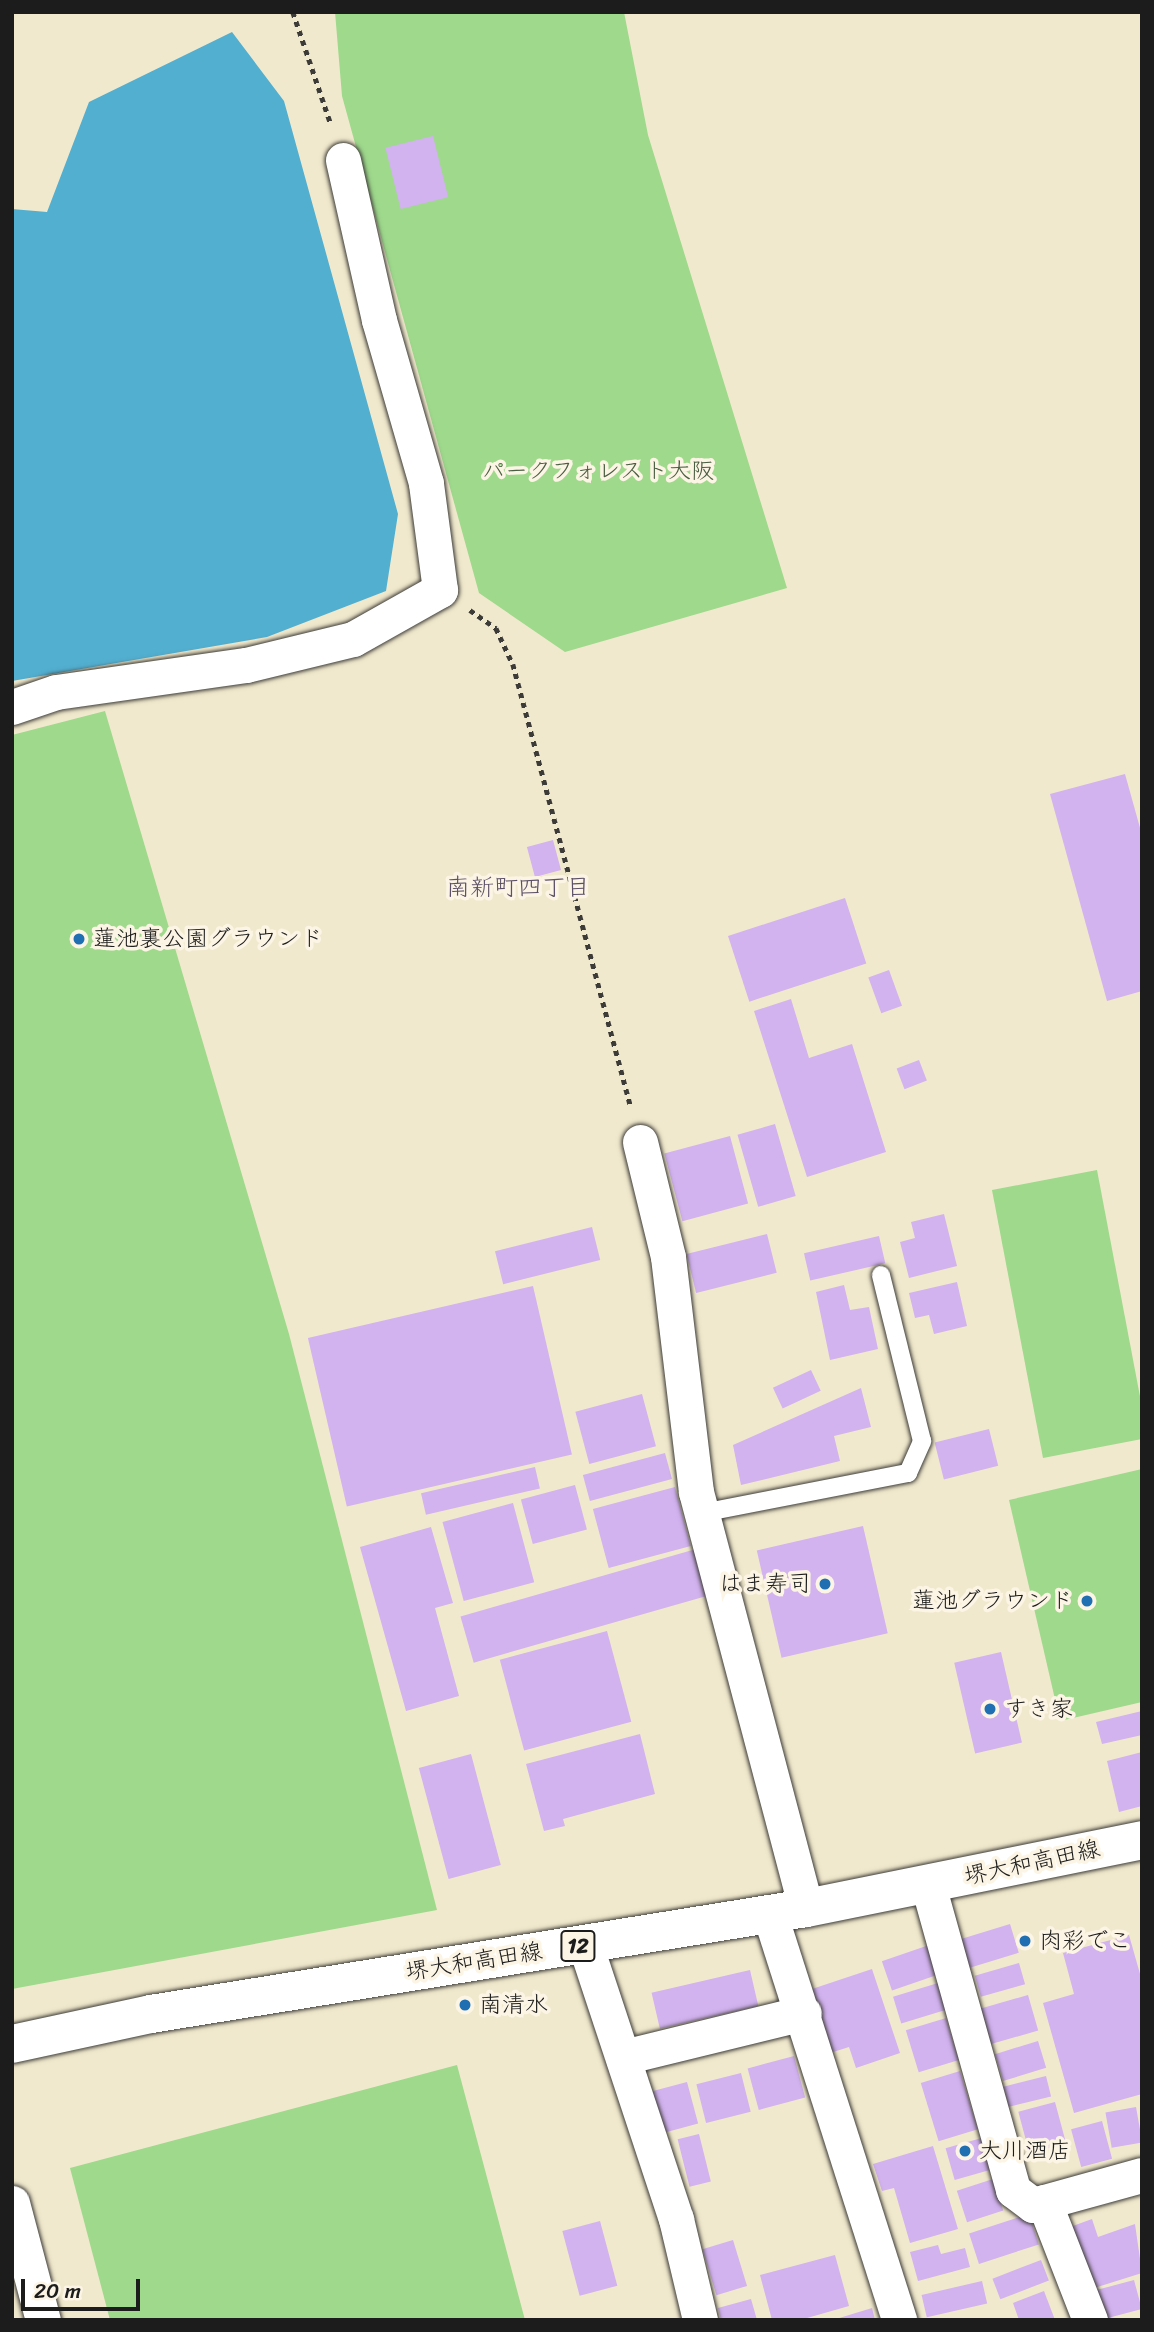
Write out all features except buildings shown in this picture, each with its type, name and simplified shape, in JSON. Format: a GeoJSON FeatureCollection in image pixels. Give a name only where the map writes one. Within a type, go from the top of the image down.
{"type":"FeatureCollection","features":[{"type":"Feature","properties":{"kind":"main road","name":"堺大和高田線"},"geometry":{"type":"LineString","coordinates":[[12,2044],[151,2014],[788,1912],[1142,1840]]}},
{"type":"Feature","properties":{"kind":"street"},"geometry":{"type":"LineString","coordinates":[[12,707],[56,692],[246,665],[353,639],[440,590],[426,483],[379,320],[343,160]]}},
{"type":"Feature","properties":{"kind":"street"},"geometry":{"type":"LineString","coordinates":[[640,1142],[668,1257],[702,1513],[788,1912],[804,2013],[899,2320]]}},
{"type":"Feature","properties":{"kind":"street"},"geometry":{"type":"LineString","coordinates":[[928,1885],[1013,2190],[1033,2205],[1142,2175]]}},
{"type":"Feature","properties":{"kind":"street"},"geometry":{"type":"LineString","coordinates":[[585,1944],[676,2219],[700,2320]]}},
{"type":"Feature","properties":{"kind":"street"},"geometry":{"type":"LineString","coordinates":[[623,2057],[804,2013]]}},
{"type":"Feature","properties":{"kind":"street"},"geometry":{"type":"LineString","coordinates":[[1044,2202],[1090,2320]]}},
{"type":"Feature","properties":{"kind":"street"},"geometry":{"type":"LineString","coordinates":[[12,2203],[43,2320]]}},
{"type":"Feature","properties":{"kind":"lane"},"geometry":{"type":"LineString","coordinates":[[702,1513],[908,1473],[922,1441],[881,1275]]}},
{"type":"Feature","properties":{"kind":"path"},"geometry":{"type":"LineString","coordinates":[[293,12],[343,160]]}},
{"type":"Feature","properties":{"kind":"path"},"geometry":{"type":"LineString","coordinates":[[440,590],[496,628],[513,664],[640,1142]]}},
{"type":"Feature","properties":{"kind":"green space","name":"パークフォレスト大阪"},"geometry":{"type":"Polygon","coordinates":[[[335,12],[624,12],[648,135],[787,588],[565,652],[479,593],[342,96],[335,12]]]}},
{"type":"Feature","properties":{"kind":"green space"},"geometry":{"type":"Polygon","coordinates":[[[105,711],[289,1334],[437,1910],[12,1989],[12,735],[105,711]]]}},
{"type":"Feature","properties":{"kind":"green space"},"geometry":{"type":"Polygon","coordinates":[[[1097,1170],[1142,1407],[1142,1439],[1043,1458],[992,1190],[1097,1170]]]}},
{"type":"Feature","properties":{"kind":"green space","name":"蓮池グラウンド"},"geometry":{"type":"Polygon","coordinates":[[[1142,1469],[1142,1702],[1060,1721],[1009,1500],[1142,1469]]]}},
{"type":"Feature","properties":{"kind":"green space"},"geometry":{"type":"Polygon","coordinates":[[[457,2065],[525,2320],[110,2320],[70,2168],[457,2065]]]}},
{"type":"Feature","properties":{"kind":"water"},"geometry":{"type":"Polygon","coordinates":[[[232,32],[284,101],[398,514],[386,591],[267,637],[12,681],[12,209],[47,212],[89,102],[232,32]]]}},
{"type":"Feature","properties":{"kind":"place","name":"蓮池裏公園グラウンド"},"geometry":{"type":"Point","coordinates":[79,939]}},
{"type":"Feature","properties":{"kind":"place","name":"はま寿司"},"geometry":{"type":"Point","coordinates":[825,1584]}},
{"type":"Feature","properties":{"kind":"place","name":"蓮池グラウンド"},"geometry":{"type":"Point","coordinates":[1087,1601]}},
{"type":"Feature","properties":{"kind":"place","name":"すき家"},"geometry":{"type":"Point","coordinates":[990,1709]}},
{"type":"Feature","properties":{"kind":"place","name":"肉彩でこ"},"geometry":{"type":"Point","coordinates":[1025,1941]}},
{"type":"Feature","properties":{"kind":"place","name":"南清水"},"geometry":{"type":"Point","coordinates":[465,2005]}},
{"type":"Feature","properties":{"kind":"place","name":"大川酒店"},"geometry":{"type":"Point","coordinates":[965,2151]}},
{"type":"Feature","properties":{"kind":"district","name":"南新町四丁目"},"geometry":{"type":"Point","coordinates":[518,888]}}]}
